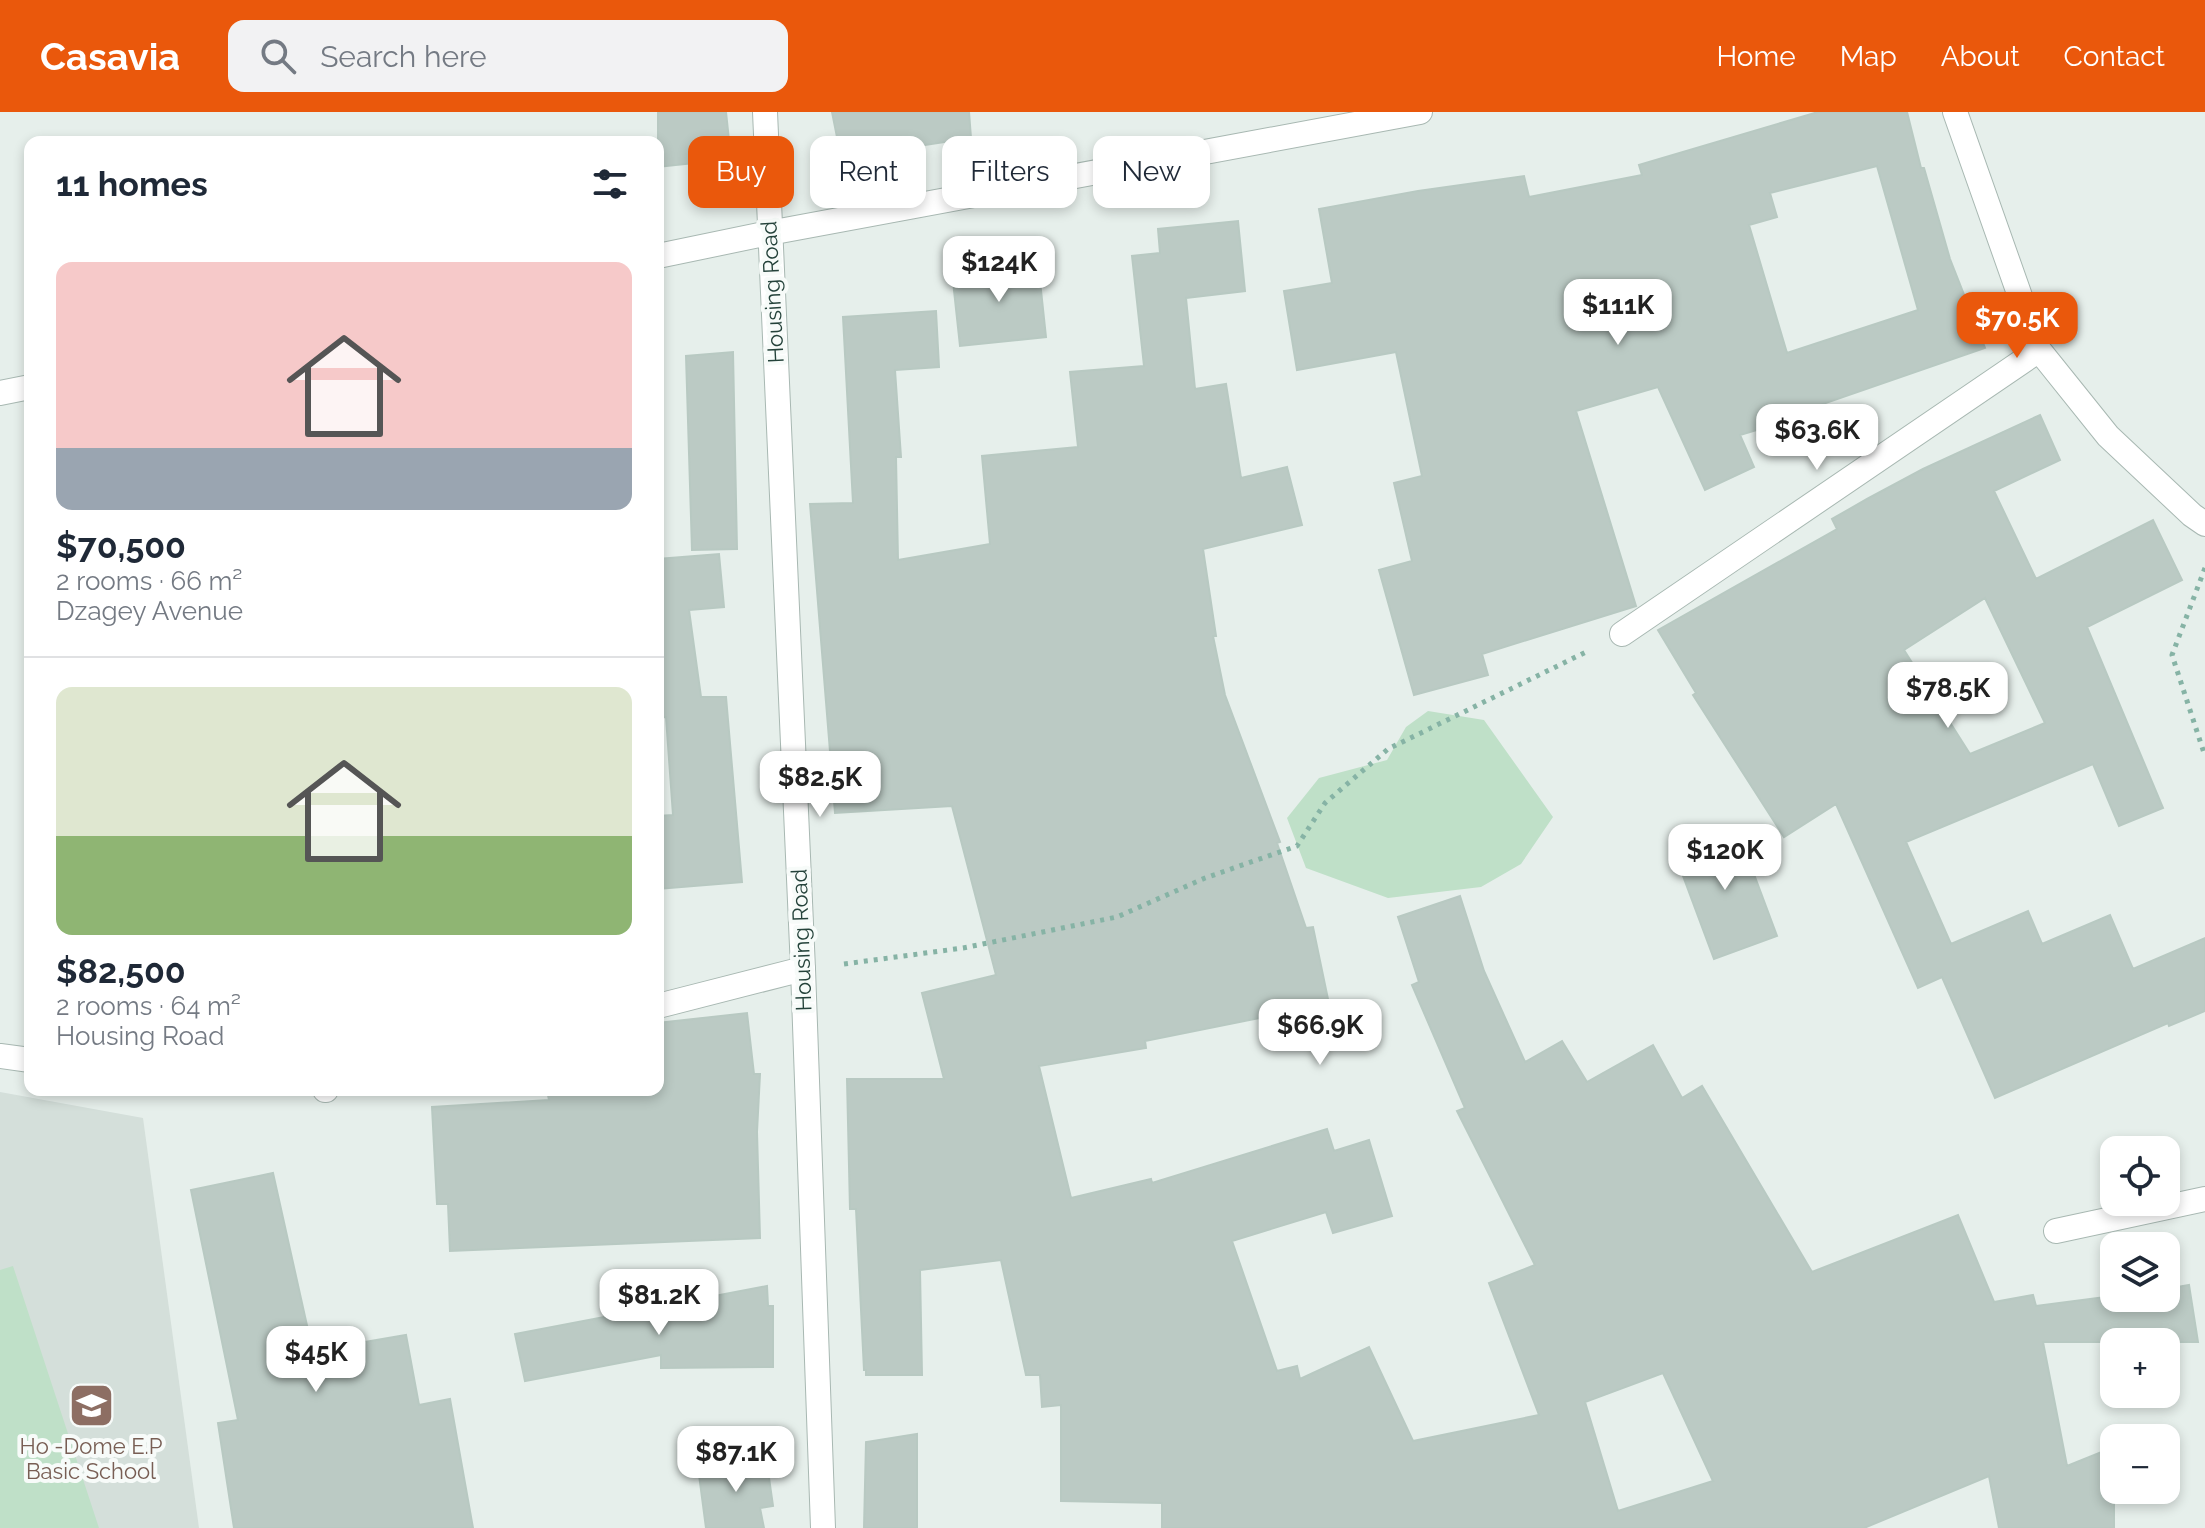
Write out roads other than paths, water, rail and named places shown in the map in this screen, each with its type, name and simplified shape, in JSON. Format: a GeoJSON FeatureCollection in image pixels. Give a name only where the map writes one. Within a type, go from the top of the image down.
{"type":"FeatureCollection","features":[{"type":"Feature","properties":{"kind":"street","name":"Housing Road"},"geometry":{"type":"LineString","coordinates":[[765,112],[803,969],[823,1528]]}},
{"type":"Feature","properties":{"kind":"street"},"geometry":{"type":"LineString","coordinates":[[664,255],[1420,112]]}},
{"type":"Feature","properties":{"kind":"street"},"geometry":{"type":"LineString","coordinates":[[1955,112],[2039,350],[2108,436],[2205,524]]}},
{"type":"Feature","properties":{"kind":"street"},"geometry":{"type":"LineString","coordinates":[[1622,634],[2039,350]]}},
{"type":"Feature","properties":{"kind":"street"},"geometry":{"type":"LineString","coordinates":[[0,393],[24,388]]}},
{"type":"Feature","properties":{"kind":"street"},"geometry":{"type":"LineString","coordinates":[[664,1004],[803,969]]}},
{"type":"Feature","properties":{"kind":"street"},"geometry":{"type":"LineString","coordinates":[[0,1056],[24,1059]]}},
{"type":"Feature","properties":{"kind":"street"},"geometry":{"type":"LineString","coordinates":[[2056,1231],[2205,1199]]}},
{"type":"Feature","properties":{"kind":"place","name":"Ho -Dome E.P Basic School"},"geometry":{"type":"Point","coordinates":[91,1405]}}]}
